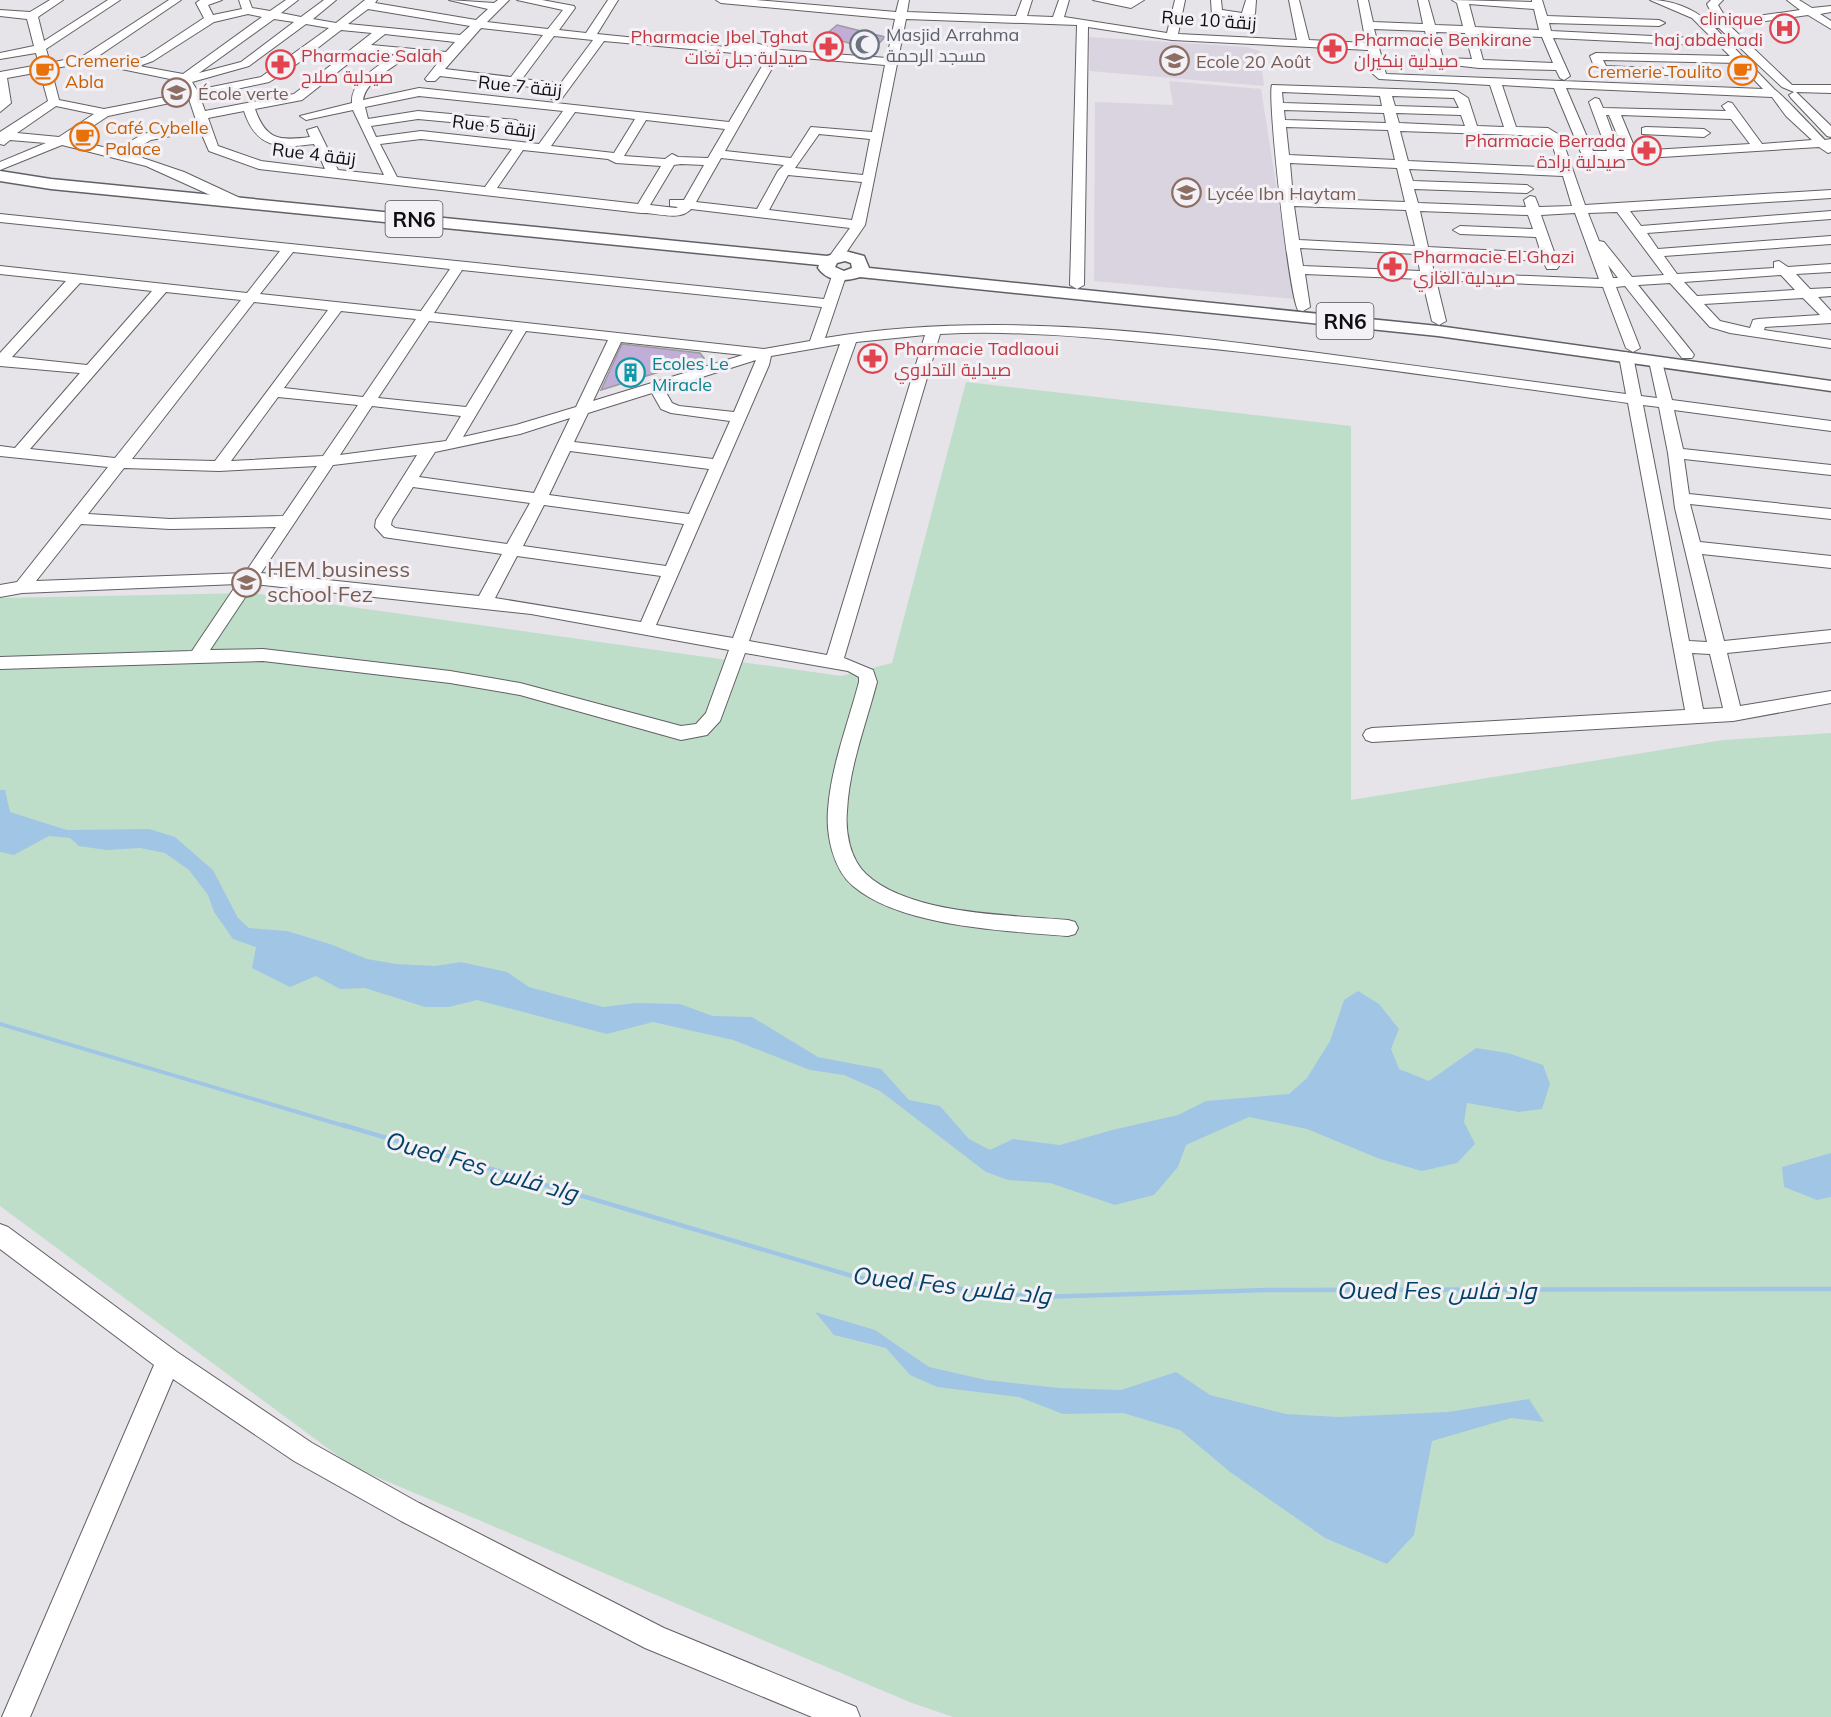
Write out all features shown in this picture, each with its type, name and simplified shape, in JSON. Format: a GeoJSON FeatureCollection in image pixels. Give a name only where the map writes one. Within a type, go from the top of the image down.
{"type":"FeatureCollection","features":[{"type":"Feature","properties":{"kind":"main road","name":"RN6"},"geometry":{"type":"LineString","coordinates":[[0,176],[51,184],[235,201],[832,266]]}},
{"type":"Feature","properties":{"kind":"main road","name":"RN6"},"geometry":{"type":"LineString","coordinates":[[0,188],[832,266],[858,264],[1439,321],[1630,352],[1656,361],[1831,386]]}},
{"type":"Feature","properties":{"kind":"main road","name":"RN6"},"geometry":{"type":"LineString","coordinates":[[858,264],[1630,352],[1687,355],[1831,376]]}},
{"type":"Feature","properties":{"kind":"street"},"geometry":{"type":"LineString","coordinates":[[0,5],[8,0]]}},
{"type":"Feature","properties":{"kind":"street"},"geometry":{"type":"LineString","coordinates":[[0,13],[32,16],[58,0]]}},
{"type":"Feature","properties":{"kind":"street"},"geometry":{"type":"LineString","coordinates":[[0,56],[39,49],[115,0]]}},
{"type":"Feature","properties":{"kind":"street"},"geometry":{"type":"LineString","coordinates":[[87,59],[176,0]]}},
{"type":"Feature","properties":{"kind":"street"},"geometry":{"type":"LineString","coordinates":[[183,0],[201,3],[217,0]]}},
{"type":"Feature","properties":{"kind":"street"},"geometry":{"type":"LineString","coordinates":[[184,79],[293,0]]}},
{"type":"Feature","properties":{"kind":"street"},"geometry":{"type":"LineString","coordinates":[[2,106],[1,76],[87,59],[125,65],[149,64],[184,79],[245,64],[331,0]]}},
{"type":"Feature","properties":{"kind":"street"},"geometry":{"type":"LineString","coordinates":[[404,12],[418,0]]}},
{"type":"Feature","properties":{"kind":"street"},"geometry":{"type":"LineString","coordinates":[[457,0],[500,3]]}},
{"type":"Feature","properties":{"kind":"street"},"geometry":{"type":"LineString","coordinates":[[522,0],[528,12],[552,33],[728,51],[746,46],[762,47],[776,52],[892,62]]}},
{"type":"Feature","properties":{"kind":"street"},"geometry":{"type":"LineString","coordinates":[[550,107],[596,37],[613,0]]}},
{"type":"Feature","properties":{"kind":"street","name":"Rue 10 زنقة"},"geometry":{"type":"LineString","coordinates":[[721,0],[780,3],[899,16],[962,12],[1020,20],[1083,22],[1172,37],[1374,47]]}},
{"type":"Feature","properties":{"kind":"street"},"geometry":{"type":"LineString","coordinates":[[817,342],[830,304],[832,266],[857,226],[869,179],[899,16],[904,0]]}},
{"type":"Feature","properties":{"kind":"street"},"geometry":{"type":"LineString","coordinates":[[1020,20],[1027,0]]}},
{"type":"Feature","properties":{"kind":"street"},"geometry":{"type":"LineString","coordinates":[[1058,20],[1064,0]]}},
{"type":"Feature","properties":{"kind":"street"},"geometry":{"type":"LineString","coordinates":[[1098,0],[1131,5],[1139,0]]}},
{"type":"Feature","properties":{"kind":"street"},"geometry":{"type":"LineString","coordinates":[[1172,37],[1180,0]]}},
{"type":"Feature","properties":{"kind":"street"},"geometry":{"type":"LineString","coordinates":[[1216,0],[1214,12],[1243,16],[1249,14],[1251,0]]}},
{"type":"Feature","properties":{"kind":"street"},"geometry":{"type":"LineString","coordinates":[[1294,0],[1304,44]]}},
{"type":"Feature","properties":{"kind":"street"},"geometry":{"type":"LineString","coordinates":[[1364,0],[1371,25],[1378,73],[1383,77],[1718,92],[1831,89]]}},
{"type":"Feature","properties":{"kind":"street"},"geometry":{"type":"LineString","coordinates":[[1423,0],[1437,57],[1452,64],[1560,68]]}},
{"type":"Feature","properties":{"kind":"street"},"geometry":{"type":"LineString","coordinates":[[1457,0],[1537,3],[1546,34],[1560,68],[1585,154],[1615,156],[1759,148],[1828,147]]}},
{"type":"Feature","properties":{"kind":"street"},"geometry":{"type":"LineString","coordinates":[[1462,0],[1471,29],[1480,82]]}},
{"type":"Feature","properties":{"kind":"street"},"geometry":{"type":"LineString","coordinates":[[1655,0],[1714,23],[1831,9]]}},
{"type":"Feature","properties":{"kind":"street"},"geometry":{"type":"LineString","coordinates":[[1673,0],[1714,23],[1793,90],[1831,133]]}},
{"type":"Feature","properties":{"kind":"street"},"geometry":{"type":"LineString","coordinates":[[1714,23],[1718,15],[1712,4],[1718,0]]}},
{"type":"Feature","properties":{"kind":"street"},"geometry":{"type":"LineString","coordinates":[[1792,0],[1831,26]]}},
{"type":"Feature","properties":{"kind":"street"},"geometry":{"type":"LineString","coordinates":[[201,3],[210,19]]}},
{"type":"Feature","properties":{"kind":"street"},"geometry":{"type":"LineString","coordinates":[[0,166],[60,142],[104,113],[253,84],[274,76],[368,3],[476,25],[528,12],[566,6],[570,8],[513,82]]}},
{"type":"Feature","properties":{"kind":"street"},"geometry":{"type":"LineString","coordinates":[[420,92],[462,39],[500,3]]}},
{"type":"Feature","properties":{"kind":"street"},"geometry":{"type":"LineString","coordinates":[[149,64],[210,19],[246,6],[272,15],[336,27],[462,39]]}},
{"type":"Feature","properties":{"kind":"street"},"geometry":{"type":"LineString","coordinates":[[32,16],[54,102]]}},
{"type":"Feature","properties":{"kind":"street"},"geometry":{"type":"LineString","coordinates":[[1541,19],[1659,23]]}},
{"type":"Feature","properties":{"kind":"street"},"geometry":{"type":"LineString","coordinates":[[1077,285],[1083,22]]}},
{"type":"Feature","properties":{"kind":"street"},"geometry":{"type":"LineString","coordinates":[[1714,23],[1723,43],[1738,60],[1773,92],[1790,113],[1828,147]]}},
{"type":"Feature","properties":{"kind":"street"},"geometry":{"type":"LineString","coordinates":[[1371,25],[1723,43]]}},
{"type":"Feature","properties":{"kind":"street"},"geometry":{"type":"LineString","coordinates":[[119,153],[147,137],[248,107],[298,97],[382,32]]}},
{"type":"Feature","properties":{"kind":"street"},"geometry":{"type":"LineString","coordinates":[[362,48],[448,56]]}},
{"type":"Feature","properties":{"kind":"street"},"geometry":{"type":"LineString","coordinates":[[393,181],[364,123],[357,105],[357,93],[405,52]]}},
{"type":"Feature","properties":{"kind":"street"},"geometry":{"type":"LineString","coordinates":[[688,204],[776,52]]}},
{"type":"Feature","properties":{"kind":"street"},"geometry":{"type":"LineString","coordinates":[[1715,74],[1601,69],[1596,56],[1738,60]]}},
{"type":"Feature","properties":{"kind":"street"},"geometry":{"type":"LineString","coordinates":[[437,72],[563,87]]}},
{"type":"Feature","properties":{"kind":"street"},"geometry":{"type":"LineString","coordinates":[[463,98],[478,78]]}},
{"type":"Feature","properties":{"kind":"street","name":"Rue 4 زنقة"},"geometry":{"type":"LineString","coordinates":[[184,79],[194,95],[201,121],[213,148],[244,162],[393,181],[643,204],[676,212],[682,211],[688,204]]}},
{"type":"Feature","properties":{"kind":"street"},"geometry":{"type":"LineString","coordinates":[[1496,83],[1511,131]]}},
{"type":"Feature","properties":{"kind":"street"},"geometry":{"type":"LineString","coordinates":[[1587,86],[1599,111],[1615,156]]}},
{"type":"Feature","properties":{"kind":"street"},"geometry":{"type":"LineString","coordinates":[[1303,307],[1275,90],[1279,87],[1457,94],[1462,98],[1472,130]]}},
{"type":"Feature","properties":{"kind":"street"},"geometry":{"type":"LineString","coordinates":[[1793,90],[1831,94]]}},
{"type":"Feature","properties":{"kind":"street"},"geometry":{"type":"LineString","coordinates":[[1385,91],[1439,321]]}},
{"type":"Feature","properties":{"kind":"street","name":"Rue 7 زنقة"},"geometry":{"type":"LineString","coordinates":[[306,116],[420,92],[733,126]]}},
{"type":"Feature","properties":{"kind":"street"},"geometry":{"type":"LineString","coordinates":[[1718,92],[1759,148]]}},
{"type":"Feature","properties":{"kind":"street"},"geometry":{"type":"LineString","coordinates":[[298,97],[334,174]]}},
{"type":"Feature","properties":{"kind":"street"},"geometry":{"type":"LineString","coordinates":[[0,155],[3,136],[54,102],[104,113]]}},
{"type":"Feature","properties":{"kind":"street"},"geometry":{"type":"LineString","coordinates":[[502,144],[531,105]]}},
{"type":"Feature","properties":{"kind":"street"},"geometry":{"type":"LineString","coordinates":[[1276,106],[1467,112]]}},
{"type":"Feature","properties":{"kind":"street"},"geometry":{"type":"LineString","coordinates":[[248,107],[257,130],[263,135],[296,144],[318,140]]}},
{"type":"Feature","properties":{"kind":"street"},"geometry":{"type":"LineString","coordinates":[[541,150],[571,109]]}},
{"type":"Feature","properties":{"kind":"street"},"geometry":{"type":"LineString","coordinates":[[1599,111],[1735,115]]}},
{"type":"Feature","properties":{"kind":"street"},"geometry":{"type":"LineString","coordinates":[[1614,112],[1632,155]]}},
{"type":"Feature","properties":{"kind":"street"},"geometry":{"type":"LineString","coordinates":[[1639,113],[1656,154]]}},
{"type":"Feature","properties":{"kind":"street"},"geometry":{"type":"LineString","coordinates":[[1696,114],[1711,151]]}},
{"type":"Feature","properties":{"kind":"street"},"geometry":{"type":"LineString","coordinates":[[364,123],[418,115],[516,124]]}},
{"type":"Feature","properties":{"kind":"street"},"geometry":{"type":"LineString","coordinates":[[615,156],[642,117]]}},
{"type":"Feature","properties":{"kind":"street"},"geometry":{"type":"LineString","coordinates":[[1279,123],[1541,131],[1553,135],[1590,233],[1630,352],[1635,400],[1680,647],[1695,716]]}},
{"type":"Feature","properties":{"kind":"street"},"geometry":{"type":"LineString","coordinates":[[761,214],[784,171],[795,162],[815,130],[876,136]]}},
{"type":"Feature","properties":{"kind":"street"},"geometry":{"type":"LineString","coordinates":[[1646,130],[1704,133]]}},
{"type":"Feature","properties":{"kind":"street","name":"Rue 5 زنقة"},"geometry":{"type":"LineString","coordinates":[[373,141],[421,135],[541,150],[615,156],[672,160],[714,158],[795,162]]}},
{"type":"Feature","properties":{"kind":"street"},"geometry":{"type":"LineString","coordinates":[[3,136],[60,142],[119,153],[192,178],[235,201]]}},
{"type":"Feature","properties":{"kind":"street"},"geometry":{"type":"LineString","coordinates":[[488,191],[519,147]]}},
{"type":"Feature","properties":{"kind":"street"},"geometry":{"type":"LineString","coordinates":[[1284,159],[1568,172]]}},
{"type":"Feature","properties":{"kind":"street"},"geometry":{"type":"LineString","coordinates":[[643,204],[672,160]]}},
{"type":"Feature","properties":{"kind":"street"},"geometry":{"type":"LineString","coordinates":[[1521,169],[1556,280]]}},
{"type":"Feature","properties":{"kind":"street"},"geometry":{"type":"LineString","coordinates":[[784,171],[869,179]]}},
{"type":"Feature","properties":{"kind":"street"},"geometry":{"type":"LineString","coordinates":[[1408,184],[1527,189]]}},
{"type":"Feature","properties":{"kind":"street"},"geometry":{"type":"LineString","coordinates":[[1289,202],[1534,211],[1621,208],[1831,194]]}},
{"type":"Feature","properties":{"kind":"street"},"geometry":{"type":"LineString","coordinates":[[1814,195],[1831,214]]}},
{"type":"Feature","properties":{"kind":"street"},"geometry":{"type":"LineString","coordinates":[[1724,201],[1785,271],[1831,319]]}},
{"type":"Feature","properties":{"kind":"street"},"geometry":{"type":"LineString","coordinates":[[643,204],[688,204],[857,226]]}},
{"type":"Feature","properties":{"kind":"street"},"geometry":{"type":"LineString","coordinates":[[1621,208],[1674,279],[1715,324],[1831,344]]}},
{"type":"Feature","properties":{"kind":"street"},"geometry":{"type":"LineString","coordinates":[[1638,230],[1831,214]]}},
{"type":"Feature","properties":{"kind":"street"},"geometry":{"type":"LineString","coordinates":[[0,218],[830,304]]}},
{"type":"Feature","properties":{"kind":"street"},"geometry":{"type":"LineString","coordinates":[[857,226],[858,264]]}},
{"type":"Feature","properties":{"kind":"street"},"geometry":{"type":"LineString","coordinates":[[1460,230],[1541,233]]}},
{"type":"Feature","properties":{"kind":"street"},"geometry":{"type":"LineString","coordinates":[[1590,233],[1687,355]]}},
{"type":"Feature","properties":{"kind":"street"},"geometry":{"type":"LineString","coordinates":[[1655,253],[1831,240]]}},
{"type":"Feature","properties":{"kind":"street"},"geometry":{"type":"LineString","coordinates":[[1294,244],[1549,257]]}},
{"type":"Feature","properties":{"kind":"street"},"geometry":{"type":"LineString","coordinates":[[22,587],[290,247]]}},
{"type":"Feature","properties":{"kind":"street"},"geometry":{"type":"LineString","coordinates":[[197,657],[459,265]]}},
{"type":"Feature","properties":{"kind":"street"},"geometry":{"type":"LineString","coordinates":[[1298,270],[1607,283],[1831,268]]}},
{"type":"Feature","properties":{"kind":"street"},"geometry":{"type":"LineString","coordinates":[[0,270],[764,353]]}},
{"type":"Feature","properties":{"kind":"street"},"geometry":{"type":"LineString","coordinates":[[0,361],[77,278]]}},
{"type":"Feature","properties":{"kind":"street"},"geometry":{"type":"LineString","coordinates":[[18,453],[163,287]]}},
{"type":"Feature","properties":{"kind":"street"},"geometry":{"type":"LineString","coordinates":[[1693,300],[1831,292]]}},
{"type":"Feature","properties":{"kind":"street"},"geometry":{"type":"LineString","coordinates":[[219,466],[337,307]]}},
{"type":"Feature","properties":{"kind":"street"},"geometry":{"type":"LineString","coordinates":[[1757,333],[1758,323],[1831,319]]}},
{"type":"Feature","properties":{"kind":"street"},"geometry":{"type":"LineString","coordinates":[[451,445],[522,327]]}},
{"type":"Feature","properties":{"kind":"street"},"geometry":{"type":"LineString","coordinates":[[834,662],[934,328]]}},
{"type":"Feature","properties":{"kind":"street"},"geometry":{"type":"LineString","coordinates":[[0,452],[118,463],[219,466],[327,463],[451,445],[580,411],[764,353],[850,337],[934,328],[1069,331],[1182,341],[1376,363],[1666,405],[1831,426]]}},
{"type":"Feature","properties":{"kind":"street"},"geometry":{"type":"LineString","coordinates":[[484,603],[539,500],[617,336]]}},
{"type":"Feature","properties":{"kind":"street"},"geometry":{"type":"LineString","coordinates":[[0,663],[263,655],[450,677],[520,690],[681,733],[701,730],[711,722],[850,337]]}},
{"type":"Feature","properties":{"kind":"street"},"geometry":{"type":"LineString","coordinates":[[646,629],[762,365],[764,353]]}},
{"type":"Feature","properties":{"kind":"street"},"geometry":{"type":"LineString","coordinates":[[0,361],[90,370]]}},
{"type":"Feature","properties":{"kind":"street"},"geometry":{"type":"LineString","coordinates":[[1656,361],[1676,453],[1692,547],[1733,714]]}},
{"type":"Feature","properties":{"kind":"street"},"geometry":{"type":"LineString","coordinates":[[656,387],[666,406],[676,410],[739,417]]}},
{"type":"Feature","properties":{"kind":"street"},"geometry":{"type":"LineString","coordinates":[[275,392],[470,412]]}},
{"type":"Feature","properties":{"kind":"street"},"geometry":{"type":"LineString","coordinates":[[565,446],[718,465]]}},
{"type":"Feature","properties":{"kind":"street"},"geometry":{"type":"LineString","coordinates":[[429,449],[384,520],[383,527],[390,533],[671,572]]}},
{"type":"Feature","properties":{"kind":"street"},"geometry":{"type":"LineString","coordinates":[[1676,453],[1831,470]]}},
{"type":"Feature","properties":{"kind":"street"},"geometry":{"type":"LineString","coordinates":[[409,481],[694,520]]}},
{"type":"Feature","properties":{"kind":"street"},"geometry":{"type":"LineString","coordinates":[[1682,498],[1831,514]]}},
{"type":"Feature","properties":{"kind":"street"},"geometry":{"type":"LineString","coordinates":[[75,518],[170,524],[287,521]]}},
{"type":"Feature","properties":{"kind":"street"},"geometry":{"type":"LineString","coordinates":[[1692,547],[1831,562]]}},
{"type":"Feature","properties":{"kind":"street"},"geometry":{"type":"LineString","coordinates":[[0,591],[22,587],[249,578],[531,608],[834,662],[860,669],[867,674],[868,682],[838,801],[837,832],[844,856],[858,879],[904,904],[938,913],[1068,928]]}},
{"type":"Feature","properties":{"kind":"street"},"geometry":{"type":"LineString","coordinates":[[1680,647],[1715,648],[1831,636]]}},
{"type":"Feature","properties":{"kind":"street"},"geometry":{"type":"LineString","coordinates":[[1372,735],[1733,714],[1831,698]]}},
{"type":"Feature","properties":{"kind":"street"},"geometry":{"type":"LineString","coordinates":[[0,1235],[168,1361],[303,1452],[528,1575],[655,1638],[846,1717]]}},
{"type":"Feature","properties":{"kind":"street"},"geometry":{"type":"LineString","coordinates":[[16,1717],[168,1361]]}},
{"type":"Feature","properties":{"kind":"shaded area","name":"Ecole 20 Août"},"geometry":{"type":"Polygon","coordinates":[[[1089,37],[1246,47],[1260,51],[1264,86],[1090,71],[1089,37]]]}},
{"type":"Feature","properties":{"kind":"shaded area","name":"Lycée Ibn Haytam"},"geometry":{"type":"Polygon","coordinates":[[[1169,81],[1261,89],[1294,299],[1094,281],[1095,102],[1173,105],[1169,81]]]}},
{"type":"Feature","properties":{"kind":"green space"},"geometry":{"type":"Polygon","coordinates":[[[966,382],[1351,426],[1351,800],[1723,740],[1831,733],[1831,1717],[953,1717],[912,1703],[353,1467],[0,1206],[0,598],[252,593],[841,676],[892,663],[966,382]]]}},
{"type":"Feature","properties":{"kind":"water"},"geometry":{"type":"Polygon","coordinates":[[[0,790],[5,790],[10,812],[67,830],[149,829],[175,837],[213,870],[238,918],[249,928],[287,931],[330,944],[367,959],[396,964],[435,966],[461,962],[507,972],[529,987],[603,1007],[636,1003],[680,1004],[713,1016],[752,1017],[818,1057],[881,1069],[909,1100],[940,1106],[969,1139],[990,1150],[1013,1139],[1060,1145],[1178,1115],[1206,1101],[1289,1094],[1307,1078],[1330,1041],[1344,1000],[1358,991],[1379,1004],[1399,1029],[1391,1049],[1399,1069],[1429,1081],[1476,1048],[1508,1053],[1543,1065],[1550,1084],[1542,1109],[1519,1112],[1467,1103],[1464,1122],[1475,1144],[1457,1163],[1422,1171],[1380,1159],[1307,1129],[1249,1117],[1186,1145],[1178,1167],[1154,1195],[1115,1205],[1050,1183],[1008,1180],[986,1172],[880,1091],[844,1075],[810,1070],[733,1040],[653,1022],[607,1034],[477,1000],[449,1007],[425,1007],[365,988],[340,989],[316,976],[290,987],[252,968],[256,947],[233,939],[214,912],[208,895],[189,870],[165,853],[140,848],[106,850],[79,846],[70,838],[49,836],[14,855],[0,852],[0,790]]]}},
{"type":"Feature","properties":{"kind":"water"},"geometry":{"type":"Polygon","coordinates":[[[1831,1153],[1831,1197],[1817,1200],[1784,1187],[1782,1167],[1831,1153]]]}},
{"type":"Feature","properties":{"kind":"water"},"geometry":{"type":"Polygon","coordinates":[[[815,1312],[875,1330],[929,1367],[986,1380],[1059,1388],[1121,1390],[1176,1372],[1210,1395],[1286,1414],[1339,1417],[1448,1412],[1529,1399],[1544,1422],[1511,1418],[1432,1441],[1414,1535],[1387,1564],[1325,1538],[1230,1472],[1180,1430],[1123,1413],[1063,1414],[1019,1397],[937,1387],[910,1375],[886,1348],[834,1335],[815,1312]]]}},
{"type":"Feature","properties":{"kind":"building","name":"Masjid Arrahma مسجد الرحمة"},"geometry":{"type":"Polygon","coordinates":[[[837,25],[885,37],[873,50],[824,36],[837,25]]]}},
{"type":"Feature","properties":{"kind":"building","name":"Ecoles Le Miracle"},"geometry":{"type":"Polygon","coordinates":[[[622,344],[700,353],[704,358],[601,390],[622,344]]]}},
{"type":"Feature","properties":{"kind":"waterway","name":"Oued Fes واد فاس"},"geometry":{"type":"LineString","coordinates":[[0,1024],[348,1127]]}},
{"type":"Feature","properties":{"kind":"waterway","name":"Oued Fes واد فاس"},"geometry":{"type":"LineString","coordinates":[[343,1125],[859,1278],[1038,1297],[1267,1290],[1831,1289]]}},
{"type":"Feature","properties":{"kind":"place","name":"clinique haj abdehadi"},"geometry":{"type":"Point","coordinates":[1784,28]}},
{"type":"Feature","properties":{"kind":"place","name":"Masjid Arrahma مسجد الرحمة"},"geometry":{"type":"Point","coordinates":[865,44]}},
{"type":"Feature","properties":{"kind":"place","name":"Pharmacie Jbel Tghat صيدلية جبل ثغات"},"geometry":{"type":"Point","coordinates":[829,46]}},
{"type":"Feature","properties":{"kind":"place","name":"Pharmacie Benkirane صيدلية بنكيران"},"geometry":{"type":"Point","coordinates":[1333,49]}},
{"type":"Feature","properties":{"kind":"place","name":"Ecole 20 Août"},"geometry":{"type":"Point","coordinates":[1175,61]}},
{"type":"Feature","properties":{"kind":"place","name":"Pharmacie Salah صيدلية صلاح"},"geometry":{"type":"Point","coordinates":[280,65]}},
{"type":"Feature","properties":{"kind":"place","name":"Cremerie Abla"},"geometry":{"type":"Point","coordinates":[44,70]}},
{"type":"Feature","properties":{"kind":"place","name":"Cremerie Toulito"},"geometry":{"type":"Point","coordinates":[1743,71]}},
{"type":"Feature","properties":{"kind":"place","name":"École verte"},"geometry":{"type":"Point","coordinates":[177,93]}},
{"type":"Feature","properties":{"kind":"place","name":"Café Cybelle Palace"},"geometry":{"type":"Point","coordinates":[84,137]}},
{"type":"Feature","properties":{"kind":"place","name":"Pharmacie Berrada صيدلية برادة"},"geometry":{"type":"Point","coordinates":[1647,150]}},
{"type":"Feature","properties":{"kind":"place","name":"Lycée Ibn Haytam"},"geometry":{"type":"Point","coordinates":[1186,193]}},
{"type":"Feature","properties":{"kind":"place","name":"Pharmacie El Ghazi صيدلية الغازي"},"geometry":{"type":"Point","coordinates":[1392,266]}},
{"type":"Feature","properties":{"kind":"place","name":"Pharmacie Tadlaoui صيدلية التدلاوي"},"geometry":{"type":"Point","coordinates":[873,358]}},
{"type":"Feature","properties":{"kind":"place","name":"Ecoles Le Miracle"},"geometry":{"type":"Point","coordinates":[631,373]}},
{"type":"Feature","properties":{"kind":"place","name":"HEM business school Fez"},"geometry":{"type":"Point","coordinates":[246,582]}}]}
